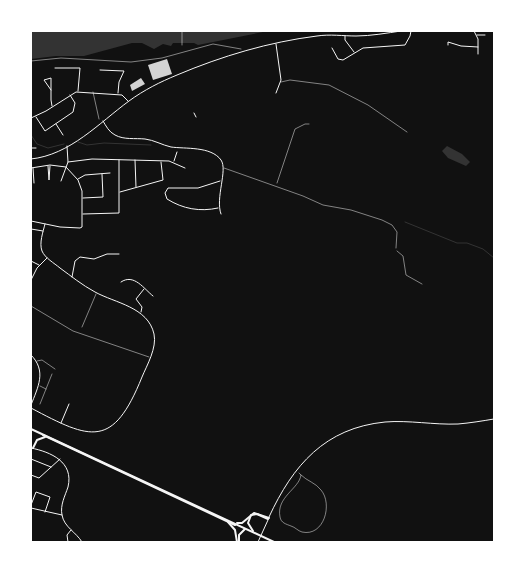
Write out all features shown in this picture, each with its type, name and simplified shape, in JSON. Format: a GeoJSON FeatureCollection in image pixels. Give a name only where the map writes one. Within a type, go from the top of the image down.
{"type":"FeatureCollection","features":[{"type":"Feature","properties":{"kind":"main road"},"geometry":{"type":"LineString","coordinates":[[31,429],[259,535]]}},
{"type":"Feature","properties":{"kind":"main road"},"geometry":{"type":"LineString","coordinates":[[31,429],[236,523],[273,542]]}},
{"type":"Feature","properties":{"kind":"main road"},"geometry":{"type":"LineString","coordinates":[[32,448],[37,440],[46,437]]}},
{"type":"Feature","properties":{"kind":"main road"},"geometry":{"type":"LineString","coordinates":[[236,523],[242,523],[254,513],[268,518]]}},
{"type":"Feature","properties":{"kind":"main road"},"geometry":{"type":"LineString","coordinates":[[254,532],[248,523],[251,515],[259,515],[268,518]]}},
{"type":"Feature","properties":{"kind":"main road"},"geometry":{"type":"LineString","coordinates":[[225,520],[234,530],[238,542]]}},
{"type":"Feature","properties":{"kind":"main road"},"geometry":{"type":"LineString","coordinates":[[238,542],[240,533],[245,529]]}},
{"type":"Feature","properties":{"kind":"street"},"geometry":{"type":"LineString","coordinates":[[31,159],[51,154],[67,146],[128,102],[160,82],[241,52],[276,43],[317,36],[372,35],[401,31]]}},
{"type":"Feature","properties":{"kind":"street"},"geometry":{"type":"LineString","coordinates":[[332,48],[338,59],[341,60],[363,48],[406,45],[411,31]]}},
{"type":"Feature","properties":{"kind":"street"},"geometry":{"type":"LineString","coordinates":[[474,31],[476,35],[478,54]]}},
{"type":"Feature","properties":{"kind":"street"},"geometry":{"type":"LineString","coordinates":[[476,35],[485,35]]}},
{"type":"Feature","properties":{"kind":"street"},"geometry":{"type":"LineString","coordinates":[[345,36],[345,40],[354,52]]}},
{"type":"Feature","properties":{"kind":"street"},"geometry":{"type":"LineString","coordinates":[[448,45],[448,42],[461,46],[481,49]]}},
{"type":"Feature","properties":{"kind":"street"},"geometry":{"type":"LineString","coordinates":[[276,43],[281,82],[276,93]]}},
{"type":"Feature","properties":{"kind":"street"},"geometry":{"type":"LineString","coordinates":[[55,68],[80,68],[78,91]]}},
{"type":"Feature","properties":{"kind":"street"},"geometry":{"type":"LineString","coordinates":[[100,70],[124,71],[119,82],[118,94]]}},
{"type":"Feature","properties":{"kind":"street"},"geometry":{"type":"LineString","coordinates":[[51,90],[44,80],[51,78],[52,107]]}},
{"type":"Feature","properties":{"kind":"street"},"geometry":{"type":"LineString","coordinates":[[31,118],[36,117],[78,91],[118,94],[124,96],[128,102]]}},
{"type":"Feature","properties":{"kind":"street"},"geometry":{"type":"LineString","coordinates":[[36,117],[45,131],[74,110],[74,101],[70,95]]}},
{"type":"Feature","properties":{"kind":"street"},"geometry":{"type":"LineString","coordinates":[[194,113],[196,117]]}},
{"type":"Feature","properties":{"kind":"street"},"geometry":{"type":"LineString","coordinates":[[103,121],[116,136],[146,139],[171,146],[206,151],[221,160],[222,168],[219,208],[221,214]]}},
{"type":"Feature","properties":{"kind":"street"},"geometry":{"type":"LineString","coordinates":[[55,124],[63,135]]}},
{"type":"Feature","properties":{"kind":"street"},"geometry":{"type":"LineString","coordinates":[[61,181],[68,162],[67,146]]}},
{"type":"Feature","properties":{"kind":"street"},"geometry":{"type":"LineString","coordinates":[[31,148],[36,148]]}},
{"type":"Feature","properties":{"kind":"street"},"geometry":{"type":"LineString","coordinates":[[174,162],[177,152]]}},
{"type":"Feature","properties":{"kind":"street"},"geometry":{"type":"LineString","coordinates":[[68,162],[92,159],[161,161],[174,162],[185,168]]}},
{"type":"Feature","properties":{"kind":"street"},"geometry":{"type":"LineString","coordinates":[[83,214],[119,213],[119,159]]}},
{"type":"Feature","properties":{"kind":"street"},"geometry":{"type":"LineString","coordinates":[[135,160],[136,187]]}},
{"type":"Feature","properties":{"kind":"street"},"geometry":{"type":"LineString","coordinates":[[120,192],[163,180],[161,161]]}},
{"type":"Feature","properties":{"kind":"street"},"geometry":{"type":"LineString","coordinates":[[48,166],[49,180],[50,165]]}},
{"type":"Feature","properties":{"kind":"street"},"geometry":{"type":"LineString","coordinates":[[31,220],[45,224],[76,228],[82,227],[83,198],[78,180],[66,166],[50,165],[32,168],[34,183]]}},
{"type":"Feature","properties":{"kind":"street"},"geometry":{"type":"LineString","coordinates":[[83,198],[102,197],[102,174]]}},
{"type":"Feature","properties":{"kind":"street"},"geometry":{"type":"LineString","coordinates":[[78,180],[85,175],[110,174]]}},
{"type":"Feature","properties":{"kind":"street"},"geometry":{"type":"LineString","coordinates":[[219,208],[204,210],[189,208],[170,201],[167,199],[165,193],[168,188],[198,188],[221,181]]}},
{"type":"Feature","properties":{"kind":"street"},"geometry":{"type":"LineString","coordinates":[[31,408],[61,424],[92,433],[102,432],[111,427],[131,402],[154,347],[154,334],[150,324],[141,313],[96,293],[71,277],[47,258],[41,247],[45,224]]}},
{"type":"Feature","properties":{"kind":"street"},"geometry":{"type":"LineString","coordinates":[[31,229],[44,231]]}},
{"type":"Feature","properties":{"kind":"street"},"geometry":{"type":"LineString","coordinates":[[71,277],[75,261],[80,257],[94,259],[107,254],[119,254]]}},
{"type":"Feature","properties":{"kind":"street"},"geometry":{"type":"LineString","coordinates":[[31,280],[39,265],[47,258]]}},
{"type":"Feature","properties":{"kind":"street"},"geometry":{"type":"LineString","coordinates":[[31,261],[39,265]]}},
{"type":"Feature","properties":{"kind":"street"},"geometry":{"type":"LineString","coordinates":[[121,282],[124,280],[133,280],[145,288],[153,296]]}},
{"type":"Feature","properties":{"kind":"street"},"geometry":{"type":"LineString","coordinates":[[141,313],[142,307],[136,299],[145,288]]}},
{"type":"Feature","properties":{"kind":"street"},"geometry":{"type":"LineString","coordinates":[[31,355],[37,361],[41,374],[39,386],[31,405]]}},
{"type":"Feature","properties":{"kind":"street"},"geometry":{"type":"LineString","coordinates":[[61,424],[69,404]]}},
{"type":"Feature","properties":{"kind":"street"},"geometry":{"type":"LineString","coordinates":[[258,542],[283,488],[300,464],[327,441],[341,434],[386,422],[458,424],[494,419]]}},
{"type":"Feature","properties":{"kind":"street"},"geometry":{"type":"LineString","coordinates":[[32,448],[52,454],[60,459],[66,468],[69,477],[68,486],[62,505],[62,516],[65,522],[82,542]]}},
{"type":"Feature","properties":{"kind":"street"},"geometry":{"type":"LineString","coordinates":[[31,475],[39,478],[60,459]]}},
{"type":"Feature","properties":{"kind":"street"},"geometry":{"type":"LineString","coordinates":[[31,460],[51,468]]}},
{"type":"Feature","properties":{"kind":"street"},"geometry":{"type":"LineString","coordinates":[[31,505],[36,492],[50,498],[45,512]]}},
{"type":"Feature","properties":{"kind":"street"},"geometry":{"type":"LineString","coordinates":[[31,508],[62,516]]}},
{"type":"Feature","properties":{"kind":"street"},"geometry":{"type":"LineString","coordinates":[[68,542],[67,535],[71,529]]}},
{"type":"Feature","properties":{"kind":"lane"},"geometry":{"type":"LineString","coordinates":[[281,82],[290,80],[330,85],[368,105],[407,132]]}},
{"type":"Feature","properties":{"kind":"lane"},"geometry":{"type":"LineString","coordinates":[[93,92],[99,119]]}},
{"type":"Feature","properties":{"kind":"lane"},"geometry":{"type":"LineString","coordinates":[[222,168],[276,186],[323,205],[351,210],[387,222],[397,232],[396,248]]}},
{"type":"Feature","properties":{"kind":"lane"},"geometry":{"type":"LineString","coordinates":[[82,328],[96,293]]}},
{"type":"Feature","properties":{"kind":"lane"},"geometry":{"type":"LineString","coordinates":[[37,361],[42,360],[55,369]]}},
{"type":"Feature","properties":{"kind":"lane"},"geometry":{"type":"LineString","coordinates":[[40,404],[52,374]]}},
{"type":"Feature","properties":{"kind":"lane"},"geometry":{"type":"LineString","coordinates":[[39,386],[46,389]]}},
{"type":"Feature","properties":{"kind":"path"},"geometry":{"type":"LineString","coordinates":[[182,31],[182,45]]}},
{"type":"Feature","properties":{"kind":"path"},"geometry":{"type":"LineString","coordinates":[[31,61],[61,58],[131,62],[172,56],[215,44],[243,49]]}},
{"type":"Feature","properties":{"kind":"path"},"geometry":{"type":"LineString","coordinates":[[276,186],[295,129],[305,124],[309,124]]}},
{"type":"Feature","properties":{"kind":"path"},"geometry":{"type":"LineString","coordinates":[[396,248],[403,256],[406,275],[411,280],[422,284]]}},
{"type":"Feature","properties":{"kind":"path"},"geometry":{"type":"LineString","coordinates":[[31,306],[73,330],[148,357]]}},
{"type":"Feature","properties":{"kind":"path"},"geometry":{"type":"LineString","coordinates":[[298,472],[302,475],[322,490],[326,503],[324,519],[318,528],[312,531],[302,532],[283,522],[279,516],[287,494],[300,482],[302,475]]}},
{"type":"Feature","properties":{"kind":"shaded area"},"geometry":{"type":"Polygon","coordinates":[[[31,31],[268,31],[198,45],[194,43],[173,43],[171,46],[163,44],[154,49],[142,43],[132,43],[84,56],[56,56],[31,59],[31,31]]]}},
{"type":"Feature","properties":{"kind":"shaded area"},"geometry":{"type":"Polygon","coordinates":[[[447,146],[462,154],[470,162],[466,166],[448,158],[442,151],[447,146]]]}},
{"type":"Feature","properties":{"kind":"building"},"geometry":{"type":"Polygon","coordinates":[[[167,59],[172,74],[153,80],[148,65],[167,59]]]}},
{"type":"Feature","properties":{"kind":"building"},"geometry":{"type":"Polygon","coordinates":[[[141,78],[145,84],[132,91],[130,85],[141,78]]]}},
{"type":"Feature","properties":{"kind":"waterway"},"geometry":{"type":"LineString","coordinates":[[31,135],[37,144],[48,148],[64,144]]}},
{"type":"Feature","properties":{"kind":"waterway"},"geometry":{"type":"LineString","coordinates":[[78,142],[87,145],[104,143],[151,145]]}},
{"type":"Feature","properties":{"kind":"waterway"},"geometry":{"type":"LineString","coordinates":[[405,222],[457,243],[467,243],[483,249],[494,258]]}}]}
